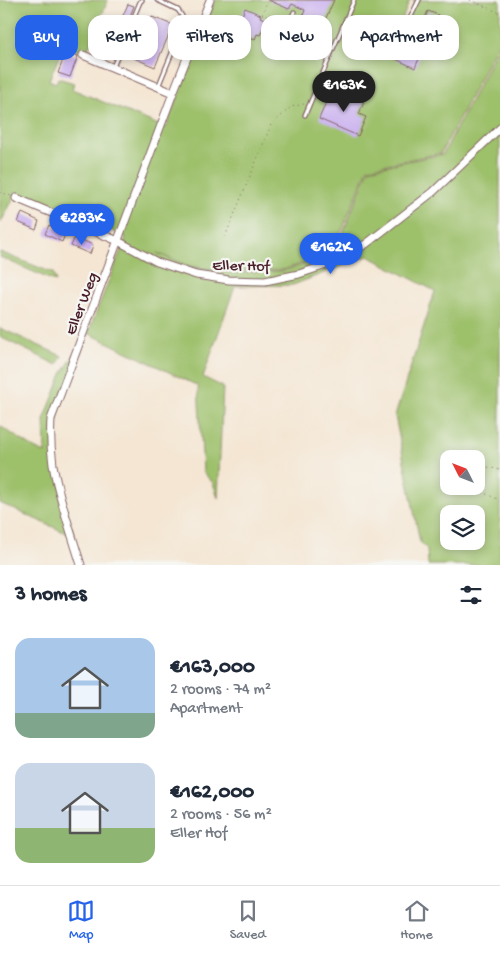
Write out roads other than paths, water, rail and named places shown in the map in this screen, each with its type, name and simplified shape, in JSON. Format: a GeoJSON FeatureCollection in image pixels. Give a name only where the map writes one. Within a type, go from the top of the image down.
{"type":"FeatureCollection","features":[{"type":"Feature","properties":{"kind":"street","name":"Eller Weg"},"geometry":{"type":"LineString","coordinates":[[81,565],[53,466],[50,440],[51,419],[173,93],[210,0]]}},
{"type":"Feature","properties":{"kind":"street"},"geometry":{"type":"LineString","coordinates":[[83,56],[173,93]]}},
{"type":"Feature","properties":{"kind":"street","name":"Eller Hof"},"geometry":{"type":"LineString","coordinates":[[16,198],[118,241],[157,262],[196,275],[229,280],[265,281],[299,274],[332,263],[366,244],[434,192],[500,128]]}},
{"type":"Feature","properties":{"kind":"lane"},"geometry":{"type":"LineString","coordinates":[[112,68],[142,0]]}},
{"type":"Feature","properties":{"kind":"lane"},"geometry":{"type":"LineString","coordinates":[[156,0],[178,10],[182,16],[183,26],[158,87]]}},
{"type":"Feature","properties":{"kind":"lane"},"geometry":{"type":"LineString","coordinates":[[347,15],[354,0]]}},
{"type":"Feature","properties":{"kind":"lane"},"geometry":{"type":"LineString","coordinates":[[412,15],[419,0]]}},
{"type":"Feature","properties":{"kind":"lane"},"geometry":{"type":"LineString","coordinates":[[332,52],[342,28]]}},
{"type":"Feature","properties":{"kind":"lane"},"geometry":{"type":"LineString","coordinates":[[305,115],[329,60]]}}]}
